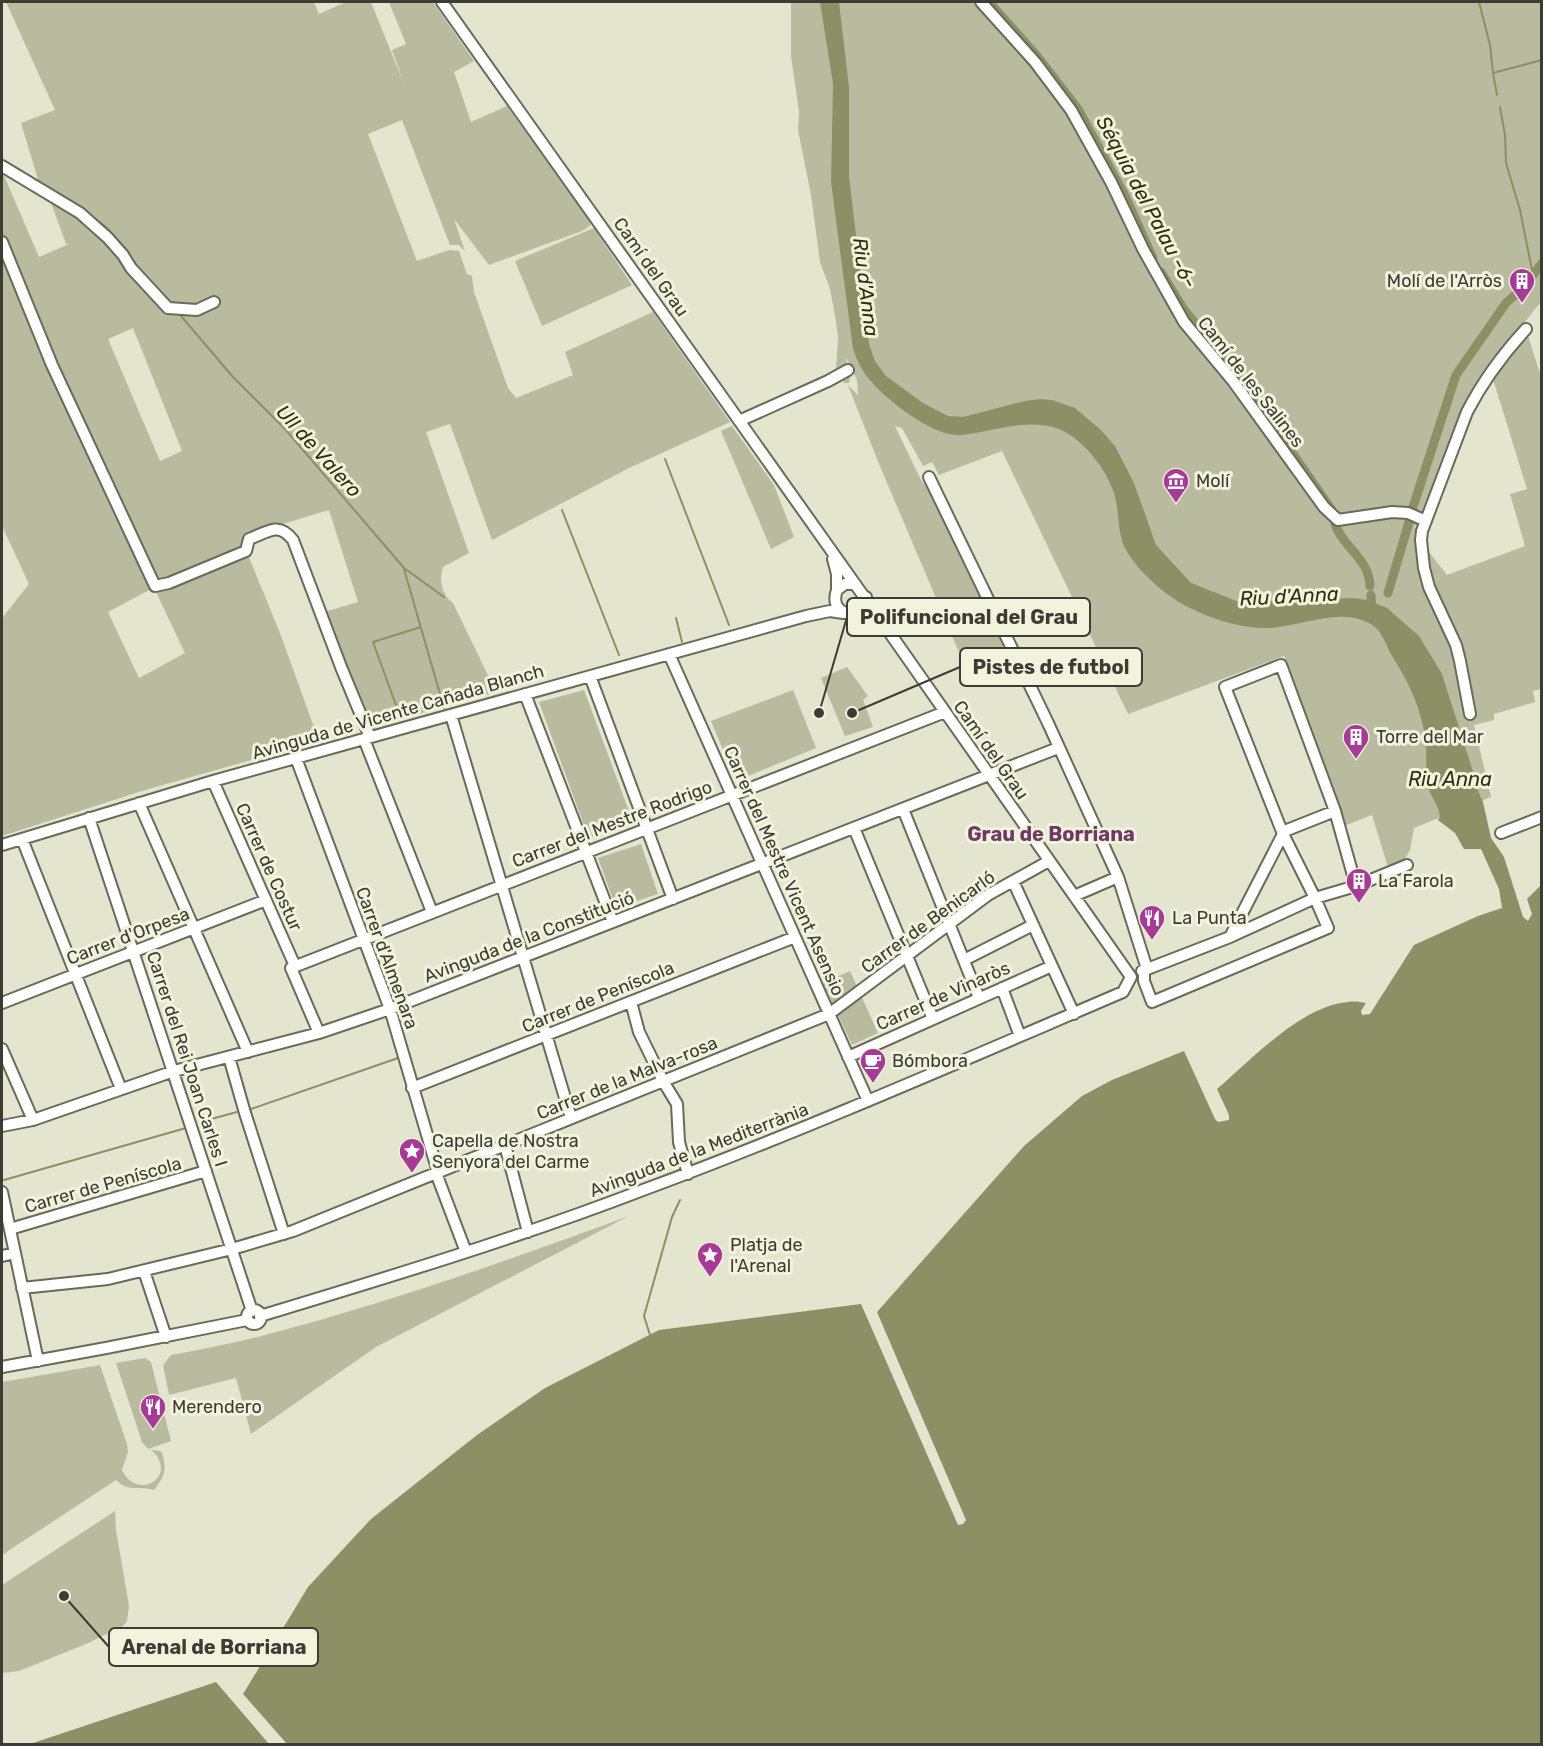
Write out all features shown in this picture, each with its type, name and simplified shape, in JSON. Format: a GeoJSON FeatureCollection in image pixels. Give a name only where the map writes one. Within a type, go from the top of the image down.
{"type":"FeatureCollection","features":[{"type":"Feature","properties":{"kind":"street","name":"Camí del Grau"},"geometry":{"type":"LineString","coordinates":[[442,2],[855,584]]}},
{"type":"Feature","properties":{"kind":"street","name":"Camí de les Salines"},"geometry":{"type":"LineString","coordinates":[[981,2],[1035,62],[1071,110],[1111,182],[1143,249],[1184,322],[1233,381],[1324,507],[1338,520],[1392,512],[1408,513],[1426,521]]}},
{"type":"Feature","properties":{"kind":"street"},"geometry":{"type":"LineString","coordinates":[[2,166],[80,213],[108,238],[131,268],[168,308],[197,310],[214,302]]}},
{"type":"Feature","properties":{"kind":"street"},"geometry":{"type":"LineString","coordinates":[[2,242],[52,365],[155,586],[169,583],[246,551],[249,539],[278,529],[286,531],[293,540],[432,912]]}},
{"type":"Feature","properties":{"kind":"street"},"geometry":{"type":"LineString","coordinates":[[1470,714],[1456,645],[1429,587],[1424,568],[1422,531],[1467,412],[1503,354],[1526,329]]}},
{"type":"Feature","properties":{"kind":"street"},"geometry":{"type":"LineString","coordinates":[[739,421],[848,370]]}},
{"type":"Feature","properties":{"kind":"street"},"geometry":{"type":"LineString","coordinates":[[929,477],[1118,877],[1145,970],[1143,981],[1152,1002],[1328,928],[1282,833],[1225,687],[1281,665],[1335,811],[1356,886]]}},
{"type":"Feature","properties":{"kind":"street","name":"Camí del Grau"},"geometry":{"type":"LineString","coordinates":[[832,553],[837,574],[836,592]]}},
{"type":"Feature","properties":{"kind":"street"},"geometry":{"type":"LineString","coordinates":[[845,584],[855,584],[866,597],[862,610],[849,615],[837,608],[834,601],[836,592],[845,584]]}},
{"type":"Feature","properties":{"kind":"street","name":"Avinguda de Vicente Cañada Blanch"},"geometry":{"type":"LineString","coordinates":[[806,616],[836,592]]}},
{"type":"Feature","properties":{"kind":"street","name":"Camí del Grau"},"geometry":{"type":"LineString","coordinates":[[866,597],[1131,977]]}},
{"type":"Feature","properties":{"kind":"street","name":"Avinguda de Vicente Cañada Blanch"},"geometry":{"type":"LineString","coordinates":[[2,845],[213,781],[806,616],[830,610],[843,613]]}},
{"type":"Feature","properties":{"kind":"street","name":"Camí del Grau"},"geometry":{"type":"LineString","coordinates":[[856,613],[887,629]]}},
{"type":"Feature","properties":{"kind":"street","name":"Carrer del Mestre Vicent Asensio"},"geometry":{"type":"LineString","coordinates":[[669,654],[868,1101]]}},
{"type":"Feature","properties":{"kind":"street"},"geometry":{"type":"LineString","coordinates":[[590,676],[673,899]]}},
{"type":"Feature","properties":{"kind":"street"},"geometry":{"type":"LineString","coordinates":[[525,694],[613,922]]}},
{"type":"Feature","properties":{"kind":"street","name":"Carrer del Mestre Rodrigo"},"geometry":{"type":"LineString","coordinates":[[293,967],[945,712]]}},
{"type":"Feature","properties":{"kind":"street"},"geometry":{"type":"LineString","coordinates":[[451,715],[571,1118]]}},
{"type":"Feature","properties":{"kind":"street","name":"Avinguda de la Constitució"},"geometry":{"type":"LineString","coordinates":[[2,1126],[33,1120],[174,1071],[319,1033],[390,1009],[1058,748]]}},
{"type":"Feature","properties":{"kind":"street","name":"Carrer d'Almenara"},"geometry":{"type":"LineString","coordinates":[[296,758],[390,1009],[437,1173],[466,1252]]}},
{"type":"Feature","properties":{"kind":"street","name":"Carrer de Costur"},"geometry":{"type":"LineString","coordinates":[[213,781],[266,900],[319,1033]]}},
{"type":"Feature","properties":{"kind":"street"},"geometry":{"type":"LineString","coordinates":[[138,803],[248,1052]]}},
{"type":"Feature","properties":{"kind":"street"},"geometry":{"type":"LineString","coordinates":[[903,809],[979,998]]}},
{"type":"Feature","properties":{"kind":"street"},"geometry":{"type":"LineString","coordinates":[[1230,937],[1282,833],[1335,811]]}},
{"type":"Feature","properties":{"kind":"street"},"geometry":{"type":"LineString","coordinates":[[1501,833],[1542,817]]}},
{"type":"Feature","properties":{"kind":"street","name":"Carrer del Rei Joan Carles I"},"geometry":{"type":"LineString","coordinates":[[89,818],[253,1315]]}},
{"type":"Feature","properties":{"kind":"street"},"geometry":{"type":"LineString","coordinates":[[854,828],[933,1019]]}},
{"type":"Feature","properties":{"kind":"street"},"geometry":{"type":"LineString","coordinates":[[22,839],[121,1089]]}},
{"type":"Feature","properties":{"kind":"street","name":"Carrer de Benicarló"},"geometry":{"type":"LineString","coordinates":[[829,1014],[988,896],[1049,861]]}},
{"type":"Feature","properties":{"kind":"street","name":"Avinguda de la Mediterrània"},"geometry":{"type":"LineString","coordinates":[[2,1367],[166,1337],[253,1315],[528,1232],[688,1174],[868,1101],[1123,992],[1131,977],[1145,970],[1230,937],[1315,898],[1356,886],[1407,865]]}},
{"type":"Feature","properties":{"kind":"street"},"geometry":{"type":"LineString","coordinates":[[1074,896],[1118,877]]}},
{"type":"Feature","properties":{"kind":"street"},"geometry":{"type":"LineString","coordinates":[[1013,881],[1074,1014]]}},
{"type":"Feature","properties":{"kind":"street","name":"Carrer d'Orpesa"},"geometry":{"type":"LineString","coordinates":[[2,1003],[266,900]]}},
{"type":"Feature","properties":{"kind":"street"},"geometry":{"type":"LineString","coordinates":[[964,960],[1033,925]]}},
{"type":"Feature","properties":{"kind":"street","name":"Carrer de Peníscola"},"geometry":{"type":"LineString","coordinates":[[412,1088],[795,937]]}},
{"type":"Feature","properties":{"kind":"street","name":"Carrer de Vinaròs"},"geometry":{"type":"LineString","coordinates":[[848,1057],[1052,966]]}},
{"type":"Feature","properties":{"kind":"street"},"geometry":{"type":"LineString","coordinates":[[1002,988],[1020,1036]]}},
{"type":"Feature","properties":{"kind":"street"},"geometry":{"type":"LineString","coordinates":[[631,1002],[639,1032],[676,1104],[679,1142],[688,1174]]}},
{"type":"Feature","properties":{"kind":"street","name":"Carrer de la Malva-rosa"},"geometry":{"type":"LineString","coordinates":[[22,1288],[108,1279],[284,1234],[829,1014]]}},
{"type":"Feature","properties":{"kind":"street"},"geometry":{"type":"LineString","coordinates":[[2,1050],[33,1120]]}},
{"type":"Feature","properties":{"kind":"street"},"geometry":{"type":"LineString","coordinates":[[229,1057],[284,1234]]}},
{"type":"Feature","properties":{"kind":"street"},"geometry":{"type":"LineString","coordinates":[[505,1145],[528,1232]]}},
{"type":"Feature","properties":{"kind":"street","name":"Carrer de Peníscola"},"geometry":{"type":"LineString","coordinates":[[10,1229],[206,1171]]}},
{"type":"Feature","properties":{"kind":"street"},"geometry":{"type":"LineString","coordinates":[[2,1192],[38,1360]]}},
{"type":"Feature","properties":{"kind":"street"},"geometry":{"type":"LineString","coordinates":[[2,1256],[15,1253]]}},
{"type":"Feature","properties":{"kind":"street"},"geometry":{"type":"LineString","coordinates":[[144,1271],[166,1337]]}},
{"type":"Feature","properties":{"kind":"shaded area"},"geometry":{"type":"Polygon","coordinates":[[[6,2],[314,2],[319,14],[346,2],[371,2],[404,84],[392,50],[406,44],[389,2],[433,2],[474,61],[454,72],[471,122],[507,106],[591,221],[590,226],[582,231],[489,265],[454,219],[465,251],[459,245],[450,245],[402,120],[368,134],[417,261],[449,250],[459,251],[467,274],[472,276],[474,292],[508,388],[516,398],[573,375],[565,352],[653,312],[730,422],[629,468],[492,540],[450,424],[426,432],[469,553],[443,567],[442,586],[453,603],[496,692],[372,727],[324,612],[358,602],[329,510],[243,536],[245,543],[238,551],[208,562],[169,581],[153,578],[50,356],[2,236],[2,171],[39,257],[69,244],[66,244],[49,197],[78,214],[107,238],[131,270],[167,309],[198,311],[218,303],[215,298],[197,307],[167,304],[134,269],[126,255],[102,229],[79,210],[40,186],[21,123],[55,110],[6,2]],[[133,328],[108,339],[160,461],[182,451],[133,328]]]}},
{"type":"Feature","properties":{"kind":"shaded area"},"geometry":{"type":"Polygon","coordinates":[[[791,2],[1541,2],[1541,302],[1500,355],[1466,412],[1422,527],[1415,525],[1422,569],[1430,599],[1456,657],[1463,692],[1473,719],[1461,651],[1430,586],[1426,569],[1425,547],[1447,575],[1525,546],[1510,494],[1527,489],[1493,379],[1526,329],[1542,380],[1541,689],[1533,691],[1535,702],[1494,714],[1494,720],[1474,725],[1491,797],[1414,828],[1410,850],[1403,862],[1388,867],[1372,815],[1344,826],[1284,656],[1128,714],[1002,451],[939,475],[932,462],[923,466],[902,428],[895,426],[921,480],[924,484],[930,484],[1006,645],[964,664],[848,385],[858,395],[857,380],[846,357],[849,383],[844,383],[842,378],[838,378],[836,370],[838,337],[835,316],[830,289],[820,262],[811,195],[798,130],[799,112],[791,56],[791,2]]]}},
{"type":"Feature","properties":{"kind":"shaded area"},"geometry":{"type":"Polygon","coordinates":[[[594,228],[632,285],[542,326],[515,261],[594,228]]]}},
{"type":"Feature","properties":{"kind":"shaded area"},"geometry":{"type":"Polygon","coordinates":[[[2,250],[153,588],[108,612],[139,678],[185,653],[154,588],[167,589],[248,555],[280,633],[319,741],[145,790],[2,836],[2,616],[29,584],[2,526],[2,250]]]}},
{"type":"Feature","properties":{"kind":"shaded area"},"geometry":{"type":"Polygon","coordinates":[[[732,426],[774,485],[794,537],[771,549],[721,431],[732,426]]]}},
{"type":"Feature","properties":{"kind":"shaded area"},"geometry":{"type":"Polygon","coordinates":[[[847,667],[868,696],[863,700],[873,727],[845,736],[821,678],[847,667]]]}},
{"type":"Feature","properties":{"kind":"shaded area"},"geometry":{"type":"Polygon","coordinates":[[[584,690],[633,822],[589,839],[539,702],[584,690]]]}},
{"type":"Feature","properties":{"kind":"shaded area"},"geometry":{"type":"Polygon","coordinates":[[[793,690],[816,748],[736,781],[711,721],[793,690]]]}},
{"type":"Feature","properties":{"kind":"shaded area"},"geometry":{"type":"Polygon","coordinates":[[[641,844],[658,894],[616,908],[598,858],[641,844]]]}},
{"type":"Feature","properties":{"kind":"shaded area"},"geometry":{"type":"Polygon","coordinates":[[[850,971],[878,1033],[852,1045],[823,983],[850,971]]]}},
{"type":"Feature","properties":{"kind":"shaded area"},"geometry":{"type":"Polygon","coordinates":[[[629,1216],[376,1347],[251,1434],[236,1378],[169,1395],[163,1365],[171,1355],[311,1323],[494,1265],[629,1216]]]}},
{"type":"Feature","properties":{"kind":"shaded area"},"geometry":{"type":"Polygon","coordinates":[[[145,1358],[151,1362],[171,1441],[148,1449],[142,1442],[116,1363],[145,1358]]]}},
{"type":"Feature","properties":{"kind":"shaded area"},"geometry":{"type":"Polygon","coordinates":[[[100,1365],[127,1444],[128,1452],[122,1470],[129,1480],[137,1484],[146,1485],[153,1482],[159,1476],[161,1468],[159,1459],[151,1450],[161,1451],[165,1467],[161,1480],[154,1490],[125,1486],[116,1480],[2,1555],[2,1382],[100,1365]]]}},
{"type":"Feature","properties":{"kind":"shaded area"},"geometry":{"type":"Polygon","coordinates":[[[115,1511],[129,1606],[127,1621],[123,1626],[86,1644],[19,1671],[2,1673],[2,1585],[115,1511]]]}},
{"type":"Feature","properties":{"kind":"water","name":"Riu Anna"},"geometry":{"type":"Polygon","coordinates":[[[820,2],[839,2],[849,87],[849,176],[869,344],[875,361],[886,376],[923,403],[948,416],[963,417],[1040,399],[1052,400],[1075,408],[1101,430],[1115,446],[1134,483],[1156,545],[1191,583],[1239,602],[1352,598],[1367,600],[1387,608],[1419,636],[1442,674],[1476,781],[1475,784],[1483,802],[1491,838],[1504,857],[1523,917],[1528,921],[1532,914],[1527,899],[1541,885],[1541,1744],[287,1744],[243,1694],[308,1587],[371,1519],[477,1435],[545,1388],[659,1330],[861,1304],[958,1525],[963,1524],[966,1520],[877,1312],[1024,1146],[1082,1096],[1112,1080],[1184,1051],[1215,1119],[1218,1122],[1229,1120],[1229,1115],[1217,1089],[1261,1049],[1295,1023],[1330,1006],[1350,1002],[1366,1003],[1361,1011],[1362,1015],[1370,1014],[1414,945],[1478,916],[1502,908],[1499,889],[1481,849],[1464,849],[1455,833],[1438,820],[1439,812],[1427,784],[1425,735],[1419,711],[1405,677],[1376,628],[1365,621],[1339,617],[1271,628],[1241,626],[1221,621],[1192,609],[1155,584],[1132,559],[1121,539],[1116,501],[1108,480],[1095,459],[1078,441],[1059,429],[1034,424],[961,435],[950,434],[912,416],[887,397],[867,377],[853,349],[831,182],[833,84],[820,2]]]}},
{"type":"Feature","properties":{"kind":"water"},"geometry":{"type":"Polygon","coordinates":[[[216,1682],[269,1744],[30,1744],[216,1682]]]}},
{"type":"Feature","properties":{"kind":"waterway","name":"Séquia del Palau -6-"},"geometry":{"type":"LineString","coordinates":[[989,2],[1037,56],[1078,109],[1126,198],[1153,258]]}},
{"type":"Feature","properties":{"kind":"waterway"},"geometry":{"type":"LineString","coordinates":[[1479,2],[1490,45],[1493,73]]}},
{"type":"Feature","properties":{"kind":"waterway"},"geometry":{"type":"LineString","coordinates":[[1497,95],[1493,73],[1542,60]]}},
{"type":"Feature","properties":{"kind":"waterway"},"geometry":{"type":"LineString","coordinates":[[1500,107],[1505,135],[1506,163],[1520,210],[1532,270],[1531,276]]}},
{"type":"Feature","properties":{"kind":"waterway","name":"Ull de Valero"},"geometry":{"type":"LineString","coordinates":[[51,190],[77,205]]}},
{"type":"Feature","properties":{"kind":"waterway","name":"Ull de Valero"},"geometry":{"type":"LineString","coordinates":[[94,218],[106,227],[129,253]]}},
{"type":"Feature","properties":{"kind":"waterway","name":"Ull de Valero"},"geometry":{"type":"LineString","coordinates":[[134,261],[138,269]]}},
{"type":"Feature","properties":{"kind":"waterway"},"geometry":{"type":"LineString","coordinates":[[1412,510],[1456,375],[1506,303],[1525,286],[1542,263]]}},
{"type":"Feature","properties":{"kind":"waterway","name":"Séquia del Palau -6-"},"geometry":{"type":"LineString","coordinates":[[1161,272],[1183,308],[1242,381],[1332,510]]}},
{"type":"Feature","properties":{"kind":"waterway","name":"Ull de Valero"},"geometry":{"type":"LineString","coordinates":[[181,316],[233,377],[285,429],[404,568],[444,597]]}},
{"type":"Feature","properties":{"kind":"waterway"},"geometry":{"type":"LineString","coordinates":[[665,459],[729,625]]}},
{"type":"Feature","properties":{"kind":"waterway"},"geometry":{"type":"LineString","coordinates":[[562,510],[619,655]]}},
{"type":"Feature","properties":{"kind":"waterway"},"geometry":{"type":"LineString","coordinates":[[1388,593],[1409,522]]}},
{"type":"Feature","properties":{"kind":"waterway","name":"Séquia del Palau -6-"},"geometry":{"type":"LineString","coordinates":[[1335,524],[1344,540],[1361,560],[1369,576],[1370,586]]}},
{"type":"Feature","properties":{"kind":"waterway"},"geometry":{"type":"LineString","coordinates":[[404,569],[444,708]]}},
{"type":"Feature","properties":{"kind":"waterway","name":"Séquia del Palau -6-"},"geometry":{"type":"LineString","coordinates":[[1371,595],[1372,614]]}},
{"type":"Feature","properties":{"kind":"waterway"},"geometry":{"type":"LineString","coordinates":[[676,618],[682,642]]}},
{"type":"Feature","properties":{"kind":"waterway"},"geometry":{"type":"LineString","coordinates":[[401,719],[373,642],[421,627]]}},
{"type":"Feature","properties":{"kind":"waterway"},"geometry":{"type":"LineString","coordinates":[[251,1109],[401,1057]]}},
{"type":"Feature","properties":{"kind":"waterway"},"geometry":{"type":"LineString","coordinates":[[200,1122],[237,1112]]}},
{"type":"Feature","properties":{"kind":"waterway"},"geometry":{"type":"LineString","coordinates":[[4,1180],[186,1128]]}},
{"type":"Feature","properties":{"kind":"waterway"},"geometry":{"type":"LineString","coordinates":[[650,1335],[644,1316],[672,1217],[680,1200]]}},
{"type":"Feature","properties":{"kind":"place","name":"Molí de l'Arròs"},"geometry":{"type":"Point","coordinates":[1522,304]}},
{"type":"Feature","properties":{"kind":"place","name":"Molí"},"geometry":{"type":"Point","coordinates":[1176,504]}},
{"type":"Feature","properties":{"kind":"place","name":"Polifuncional del Grau"},"geometry":{"type":"Point","coordinates":[819,713]}},
{"type":"Feature","properties":{"kind":"place","name":"Pistes de futbol"},"geometry":{"type":"Point","coordinates":[852,713]}},
{"type":"Feature","properties":{"kind":"place","name":"Torre del Mar"},"geometry":{"type":"Point","coordinates":[1356,760]}},
{"type":"Feature","properties":{"kind":"place","name":"La Farola"},"geometry":{"type":"Point","coordinates":[1359,904]}},
{"type":"Feature","properties":{"kind":"place","name":"La Punta"},"geometry":{"type":"Point","coordinates":[1152,941]}},
{"type":"Feature","properties":{"kind":"place","name":"Bómbora"},"geometry":{"type":"Point","coordinates":[873,1084]}},
{"type":"Feature","properties":{"kind":"place","name":"Capella de Nostra Senyora del Carme"},"geometry":{"type":"Point","coordinates":[412,1174]}},
{"type":"Feature","properties":{"kind":"place","name":"Platja de l'Arenal"},"geometry":{"type":"Point","coordinates":[710,1278]}},
{"type":"Feature","properties":{"kind":"place","name":"Merendero"},"geometry":{"type":"Point","coordinates":[153,1430]}},
{"type":"Feature","properties":{"kind":"place","name":"Arenal de Borriana"},"geometry":{"type":"Point","coordinates":[64,1596]}},
{"type":"Feature","properties":{"kind":"district","name":"Grau de Borriana"},"geometry":{"type":"Point","coordinates":[1051,834]}},
{"type":"Feature","properties":{"kind":"water label","name":"Riu d'Anna"},"geometry":{"type":"Point","coordinates":[866,287]}},
{"type":"Feature","properties":{"kind":"water label","name":"Riu d'Anna"},"geometry":{"type":"Point","coordinates":[1289,596]}}]}
